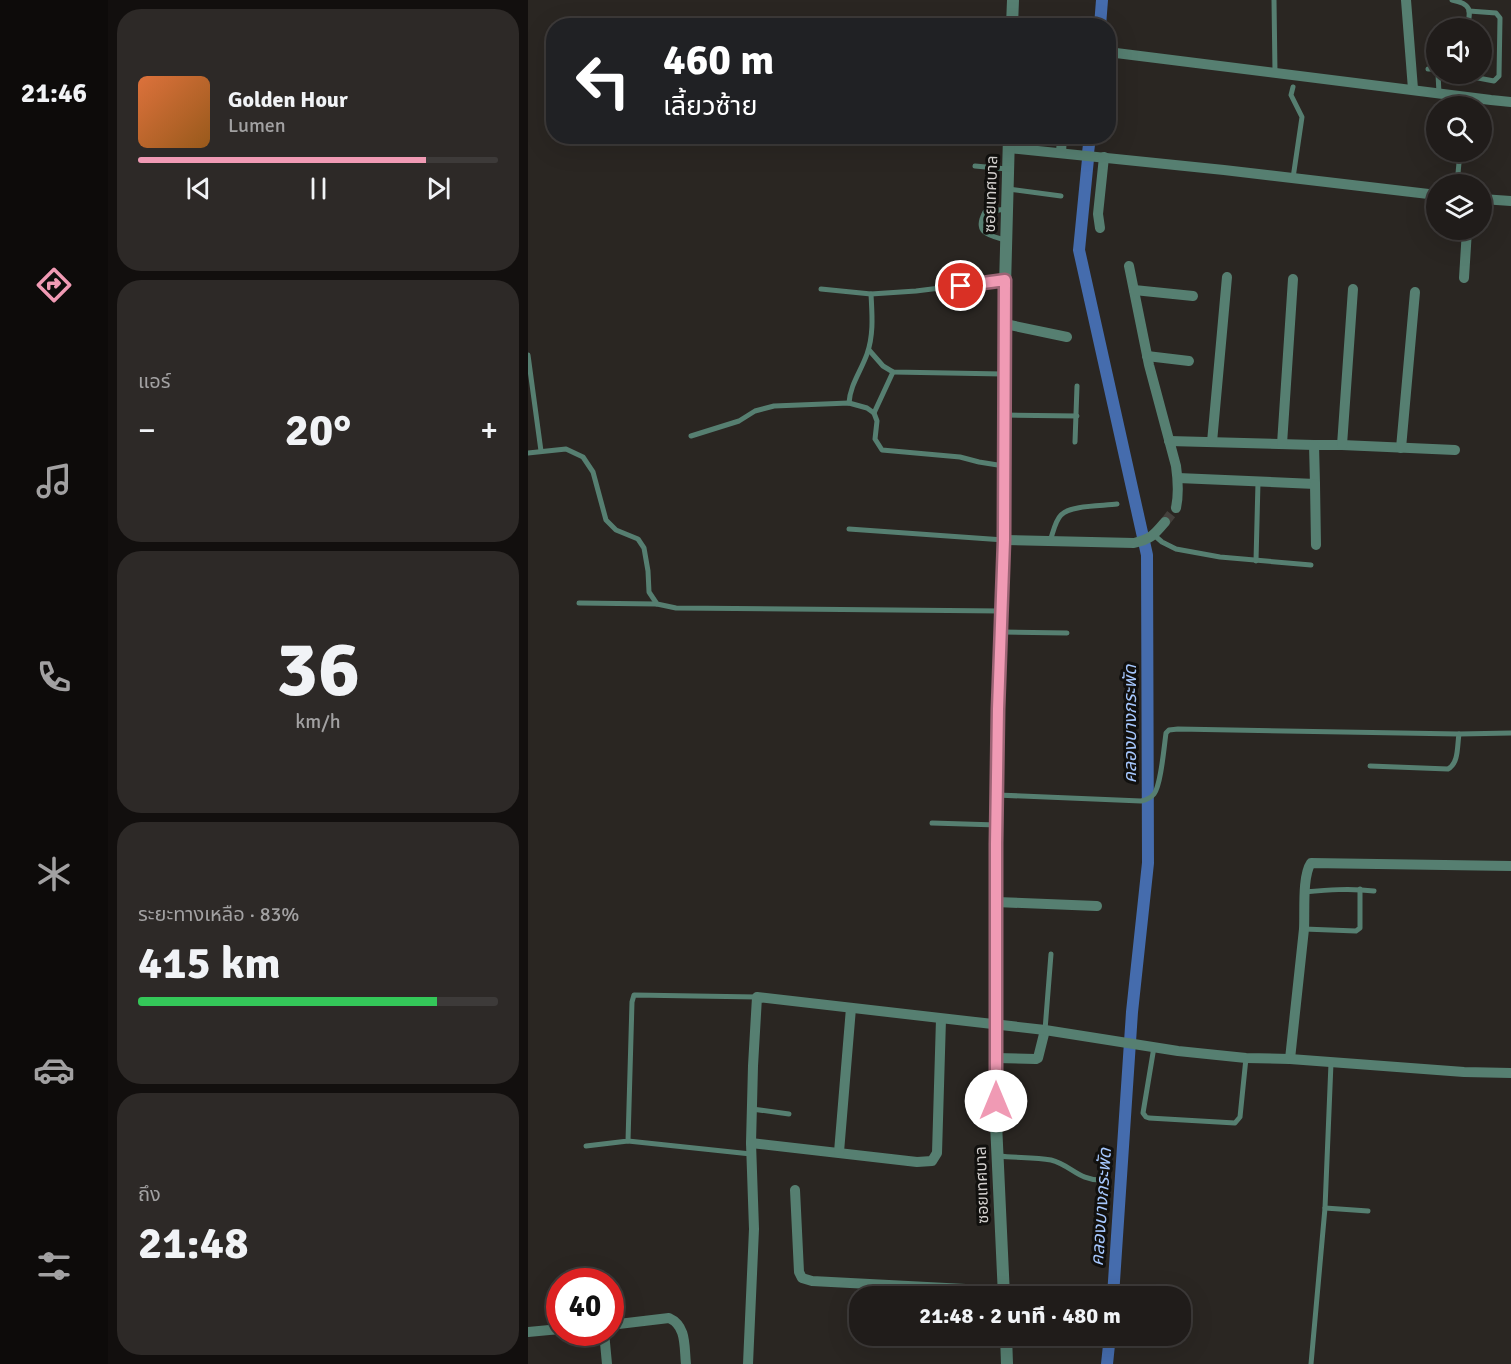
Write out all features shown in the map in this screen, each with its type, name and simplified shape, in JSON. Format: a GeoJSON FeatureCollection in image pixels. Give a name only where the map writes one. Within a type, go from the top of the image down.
{"type":"FeatureCollection","features":[{"type":"Feature","properties":{"kind":"street"},"geometry":{"type":"LineString","coordinates":[[1012,18],[1013,0]]}},
{"type":"Feature","properties":{"kind":"street"},"geometry":{"type":"LineString","coordinates":[[1406,0],[1413,89]]}},
{"type":"Feature","properties":{"kind":"street"},"geometry":{"type":"LineString","coordinates":[[1116,53],[1511,102]]}},
{"type":"Feature","properties":{"kind":"street","name":"ซอยเทศบาล"},"geometry":{"type":"LineString","coordinates":[[1004,1286],[997,1156],[996,902],[1004,540],[1005,280],[1009,144]]}},
{"type":"Feature","properties":{"kind":"street"},"geometry":{"type":"LineString","coordinates":[[1018,144],[1061,153],[1426,194]]}},
{"type":"Feature","properties":{"kind":"street"},"geometry":{"type":"LineString","coordinates":[[1061,153],[1062,144]]}},
{"type":"Feature","properties":{"kind":"street"},"geometry":{"type":"LineString","coordinates":[[1100,228],[1098,214],[1104,157]]}},
{"type":"Feature","properties":{"kind":"street"},"geometry":{"type":"LineString","coordinates":[[1492,200],[1511,201]]}},
{"type":"Feature","properties":{"kind":"street"},"geometry":{"type":"LineString","coordinates":[[1464,278],[1466,240]]}},
{"type":"Feature","properties":{"kind":"street"},"geometry":{"type":"LineString","coordinates":[[1129,266],[1147,356],[1178,478],[1176,508]]}},
{"type":"Feature","properties":{"kind":"street"},"geometry":{"type":"LineString","coordinates":[[1212,442],[1227,277]]}},
{"type":"Feature","properties":{"kind":"street"},"geometry":{"type":"LineString","coordinates":[[1282,444],[1293,279]]}},
{"type":"Feature","properties":{"kind":"street"},"geometry":{"type":"LineString","coordinates":[[1342,445],[1353,289]]}},
{"type":"Feature","properties":{"kind":"street"},"geometry":{"type":"LineString","coordinates":[[1134,290],[1192,296]]}},
{"type":"Feature","properties":{"kind":"street"},"geometry":{"type":"LineString","coordinates":[[1401,448],[1415,292]]}},
{"type":"Feature","properties":{"kind":"street"},"geometry":{"type":"LineString","coordinates":[[1005,324],[1067,337]]}},
{"type":"Feature","properties":{"kind":"street"},"geometry":{"type":"LineString","coordinates":[[1147,356],[1189,361]]}},
{"type":"Feature","properties":{"kind":"street"},"geometry":{"type":"LineString","coordinates":[[1169,441],[1455,450]]}},
{"type":"Feature","properties":{"kind":"street"},"geometry":{"type":"LineString","coordinates":[[1314,445],[1316,545]]}},
{"type":"Feature","properties":{"kind":"street"},"geometry":{"type":"LineString","coordinates":[[1178,478],[1315,484]]}},
{"type":"Feature","properties":{"kind":"street"},"geometry":{"type":"LineString","coordinates":[[1004,540],[1134,543],[1150,538],[1165,522]]}},
{"type":"Feature","properties":{"kind":"street"},"geometry":{"type":"LineString","coordinates":[[1290,1059],[1304,929],[1304,892],[1307,869],[1311,863],[1511,867]]}},
{"type":"Feature","properties":{"kind":"street"},"geometry":{"type":"LineString","coordinates":[[996,902],[1097,906]]}},
{"type":"Feature","properties":{"kind":"street"},"geometry":{"type":"LineString","coordinates":[[748,1364],[754,1229],[751,1143],[758,998],[1045,1030],[1130,1044],[1246,1058],[1511,1073]]}},
{"type":"Feature","properties":{"kind":"street"},"geometry":{"type":"LineString","coordinates":[[839,1152],[851,1008]]}},
{"type":"Feature","properties":{"kind":"street"},"geometry":{"type":"LineString","coordinates":[[751,1143],[932,1161],[937,1153],[940,1019]]}},
{"type":"Feature","properties":{"kind":"street"},"geometry":{"type":"LineString","coordinates":[[996,1058],[1038,1058],[1045,1030]]}},
{"type":"Feature","properties":{"kind":"street"},"geometry":{"type":"LineString","coordinates":[[795,1190],[799,1272],[802,1278],[812,1281],[886,1286]]}},
{"type":"Feature","properties":{"kind":"street"},"geometry":{"type":"LineString","coordinates":[[624,1323],[669,1318],[676,1322],[683,1330],[686,1364]]}},
{"type":"Feature","properties":{"kind":"street"},"geometry":{"type":"LineString","coordinates":[[528,1332],[546,1330]]}},
{"type":"Feature","properties":{"kind":"street"},"geometry":{"type":"LineString","coordinates":[[605,1346],[607,1364]]}},
{"type":"Feature","properties":{"kind":"street"},"geometry":{"type":"LineString","coordinates":[[1006,1346],[1007,1364]]}},
{"type":"Feature","properties":{"kind":"lane"},"geometry":{"type":"LineString","coordinates":[[1274,0],[1275,72]]}},
{"type":"Feature","properties":{"kind":"lane"},"geometry":{"type":"LineString","coordinates":[[1452,0],[1464,3],[1469,11],[1468,18]]}},
{"type":"Feature","properties":{"kind":"lane"},"geometry":{"type":"LineString","coordinates":[[1469,11],[1496,13],[1500,18],[1499,76],[1492,81]]}},
{"type":"Feature","properties":{"kind":"lane"},"geometry":{"type":"LineString","coordinates":[[1439,84],[1439,93]]}},
{"type":"Feature","properties":{"kind":"lane"},"geometry":{"type":"LineString","coordinates":[[1293,87],[1291,96],[1302,117],[1293,178]]}},
{"type":"Feature","properties":{"kind":"lane"},"geometry":{"type":"LineString","coordinates":[[975,166],[1008,169]]}},
{"type":"Feature","properties":{"kind":"lane"},"geometry":{"type":"LineString","coordinates":[[1008,189],[1061,196]]}},
{"type":"Feature","properties":{"kind":"lane"},"geometry":{"type":"LineString","coordinates":[[1007,209],[985,212],[982,215],[983,232],[1007,240]]}},
{"type":"Feature","properties":{"kind":"lane"},"geometry":{"type":"LineString","coordinates":[[821,289],[870,294],[1005,280]]}},
{"type":"Feature","properties":{"kind":"lane"},"geometry":{"type":"LineString","coordinates":[[849,403],[853,384],[869,350],[873,327],[870,294]]}},
{"type":"Feature","properties":{"kind":"lane"},"geometry":{"type":"LineString","coordinates":[[869,350],[883,366],[893,372],[1005,374]]}},
{"type":"Feature","properties":{"kind":"lane"},"geometry":{"type":"LineString","coordinates":[[528,355],[541,451]]}},
{"type":"Feature","properties":{"kind":"lane"},"geometry":{"type":"LineString","coordinates":[[874,413],[893,372]]}},
{"type":"Feature","properties":{"kind":"lane"},"geometry":{"type":"LineString","coordinates":[[1075,442],[1077,386]]}},
{"type":"Feature","properties":{"kind":"lane"},"geometry":{"type":"LineString","coordinates":[[691,436],[739,421],[755,411],[774,406],[849,403],[867,408],[874,413],[877,421],[875,439],[882,450],[960,457],[1004,466]]}},
{"type":"Feature","properties":{"kind":"lane"},"geometry":{"type":"LineString","coordinates":[[1005,415],[1077,416]]}},
{"type":"Feature","properties":{"kind":"lane"},"geometry":{"type":"LineString","coordinates":[[528,453],[566,449],[583,457],[593,472],[606,520],[616,530],[638,539],[644,548],[649,592],[657,604]]}},
{"type":"Feature","properties":{"kind":"lane"},"geometry":{"type":"LineString","coordinates":[[1256,561],[1258,482]]}},
{"type":"Feature","properties":{"kind":"lane"},"geometry":{"type":"LineString","coordinates":[[1050,541],[1060,515],[1066,511],[1117,504]]}},
{"type":"Feature","properties":{"kind":"lane"},"geometry":{"type":"LineString","coordinates":[[849,530],[1004,540]]}},
{"type":"Feature","properties":{"kind":"lane"},"geometry":{"type":"LineString","coordinates":[[1150,538],[1176,549],[1220,557],[1311,565]]}},
{"type":"Feature","properties":{"kind":"lane"},"geometry":{"type":"LineString","coordinates":[[579,603],[657,604],[676,608],[1001,611]]}},
{"type":"Feature","properties":{"kind":"lane"},"geometry":{"type":"LineString","coordinates":[[1001,632],[1067,633]]}},
{"type":"Feature","properties":{"kind":"lane"},"geometry":{"type":"LineString","coordinates":[[997,795],[1141,801],[1152,796],[1157,787],[1166,733],[1169,730],[1511,733]]}},
{"type":"Feature","properties":{"kind":"lane"},"geometry":{"type":"LineString","coordinates":[[1370,766],[1448,769],[1455,762],[1459,734]]}},
{"type":"Feature","properties":{"kind":"lane"},"geometry":{"type":"LineString","coordinates":[[932,823],[997,825]]}},
{"type":"Feature","properties":{"kind":"lane"},"geometry":{"type":"LineString","coordinates":[[1304,892],[1359,889],[1374,891]]}},
{"type":"Feature","properties":{"kind":"lane"},"geometry":{"type":"LineString","coordinates":[[1304,929],[1356,931],[1360,928],[1359,889]]}},
{"type":"Feature","properties":{"kind":"lane"},"geometry":{"type":"LineString","coordinates":[[1045,1030],[1051,954]]}},
{"type":"Feature","properties":{"kind":"lane"},"geometry":{"type":"LineString","coordinates":[[628,1141],[633,995],[758,998]]}},
{"type":"Feature","properties":{"kind":"lane"},"geometry":{"type":"LineString","coordinates":[[1154,1047],[1143,1113],[1149,1118],[1235,1123],[1240,1117],[1246,1058]]}},
{"type":"Feature","properties":{"kind":"lane"},"geometry":{"type":"LineString","coordinates":[[1311,1364],[1325,1208],[1331,1063]]}},
{"type":"Feature","properties":{"kind":"lane"},"geometry":{"type":"LineString","coordinates":[[752,1109],[789,1114]]}},
{"type":"Feature","properties":{"kind":"lane"},"geometry":{"type":"LineString","coordinates":[[586,1146],[628,1141],[751,1154]]}},
{"type":"Feature","properties":{"kind":"lane"},"geometry":{"type":"LineString","coordinates":[[997,1156],[1050,1160],[1092,1181],[1102,1180]]}},
{"type":"Feature","properties":{"kind":"lane"},"geometry":{"type":"LineString","coordinates":[[1325,1208],[1368,1211]]}},
{"type":"Feature","properties":{"kind":"waterway","name":"คลองบางกระพัด"},"geometry":{"type":"LineString","coordinates":[[1101,18],[1102,0]]}},
{"type":"Feature","properties":{"kind":"waterway","name":"คลองบางกระพัด"},"geometry":{"type":"LineString","coordinates":[[1088,153],[1089,144]]}},
{"type":"Feature","properties":{"kind":"waterway","name":"คลองบางกระพัด"},"geometry":{"type":"LineString","coordinates":[[1088,159],[1079,250],[1147,555],[1148,863],[1132,1012],[1114,1286]]}},
{"type":"Feature","properties":{"kind":"waterway","name":"คลองบางกระพัด"},"geometry":{"type":"LineString","coordinates":[[1107,1364],[1109,1346]]}},
{"type":"Feature","properties":{"kind":"tunnel"},"geometry":{"type":"LineString","coordinates":[[1165,522],[1176,508]]}},
{"type":"Feature","properties":{"kind":"route"},"geometry":{"type":"LineString","coordinates":[[961,286],[1005,280],[1004,540],[996,844],[996,1101]]}}]}
